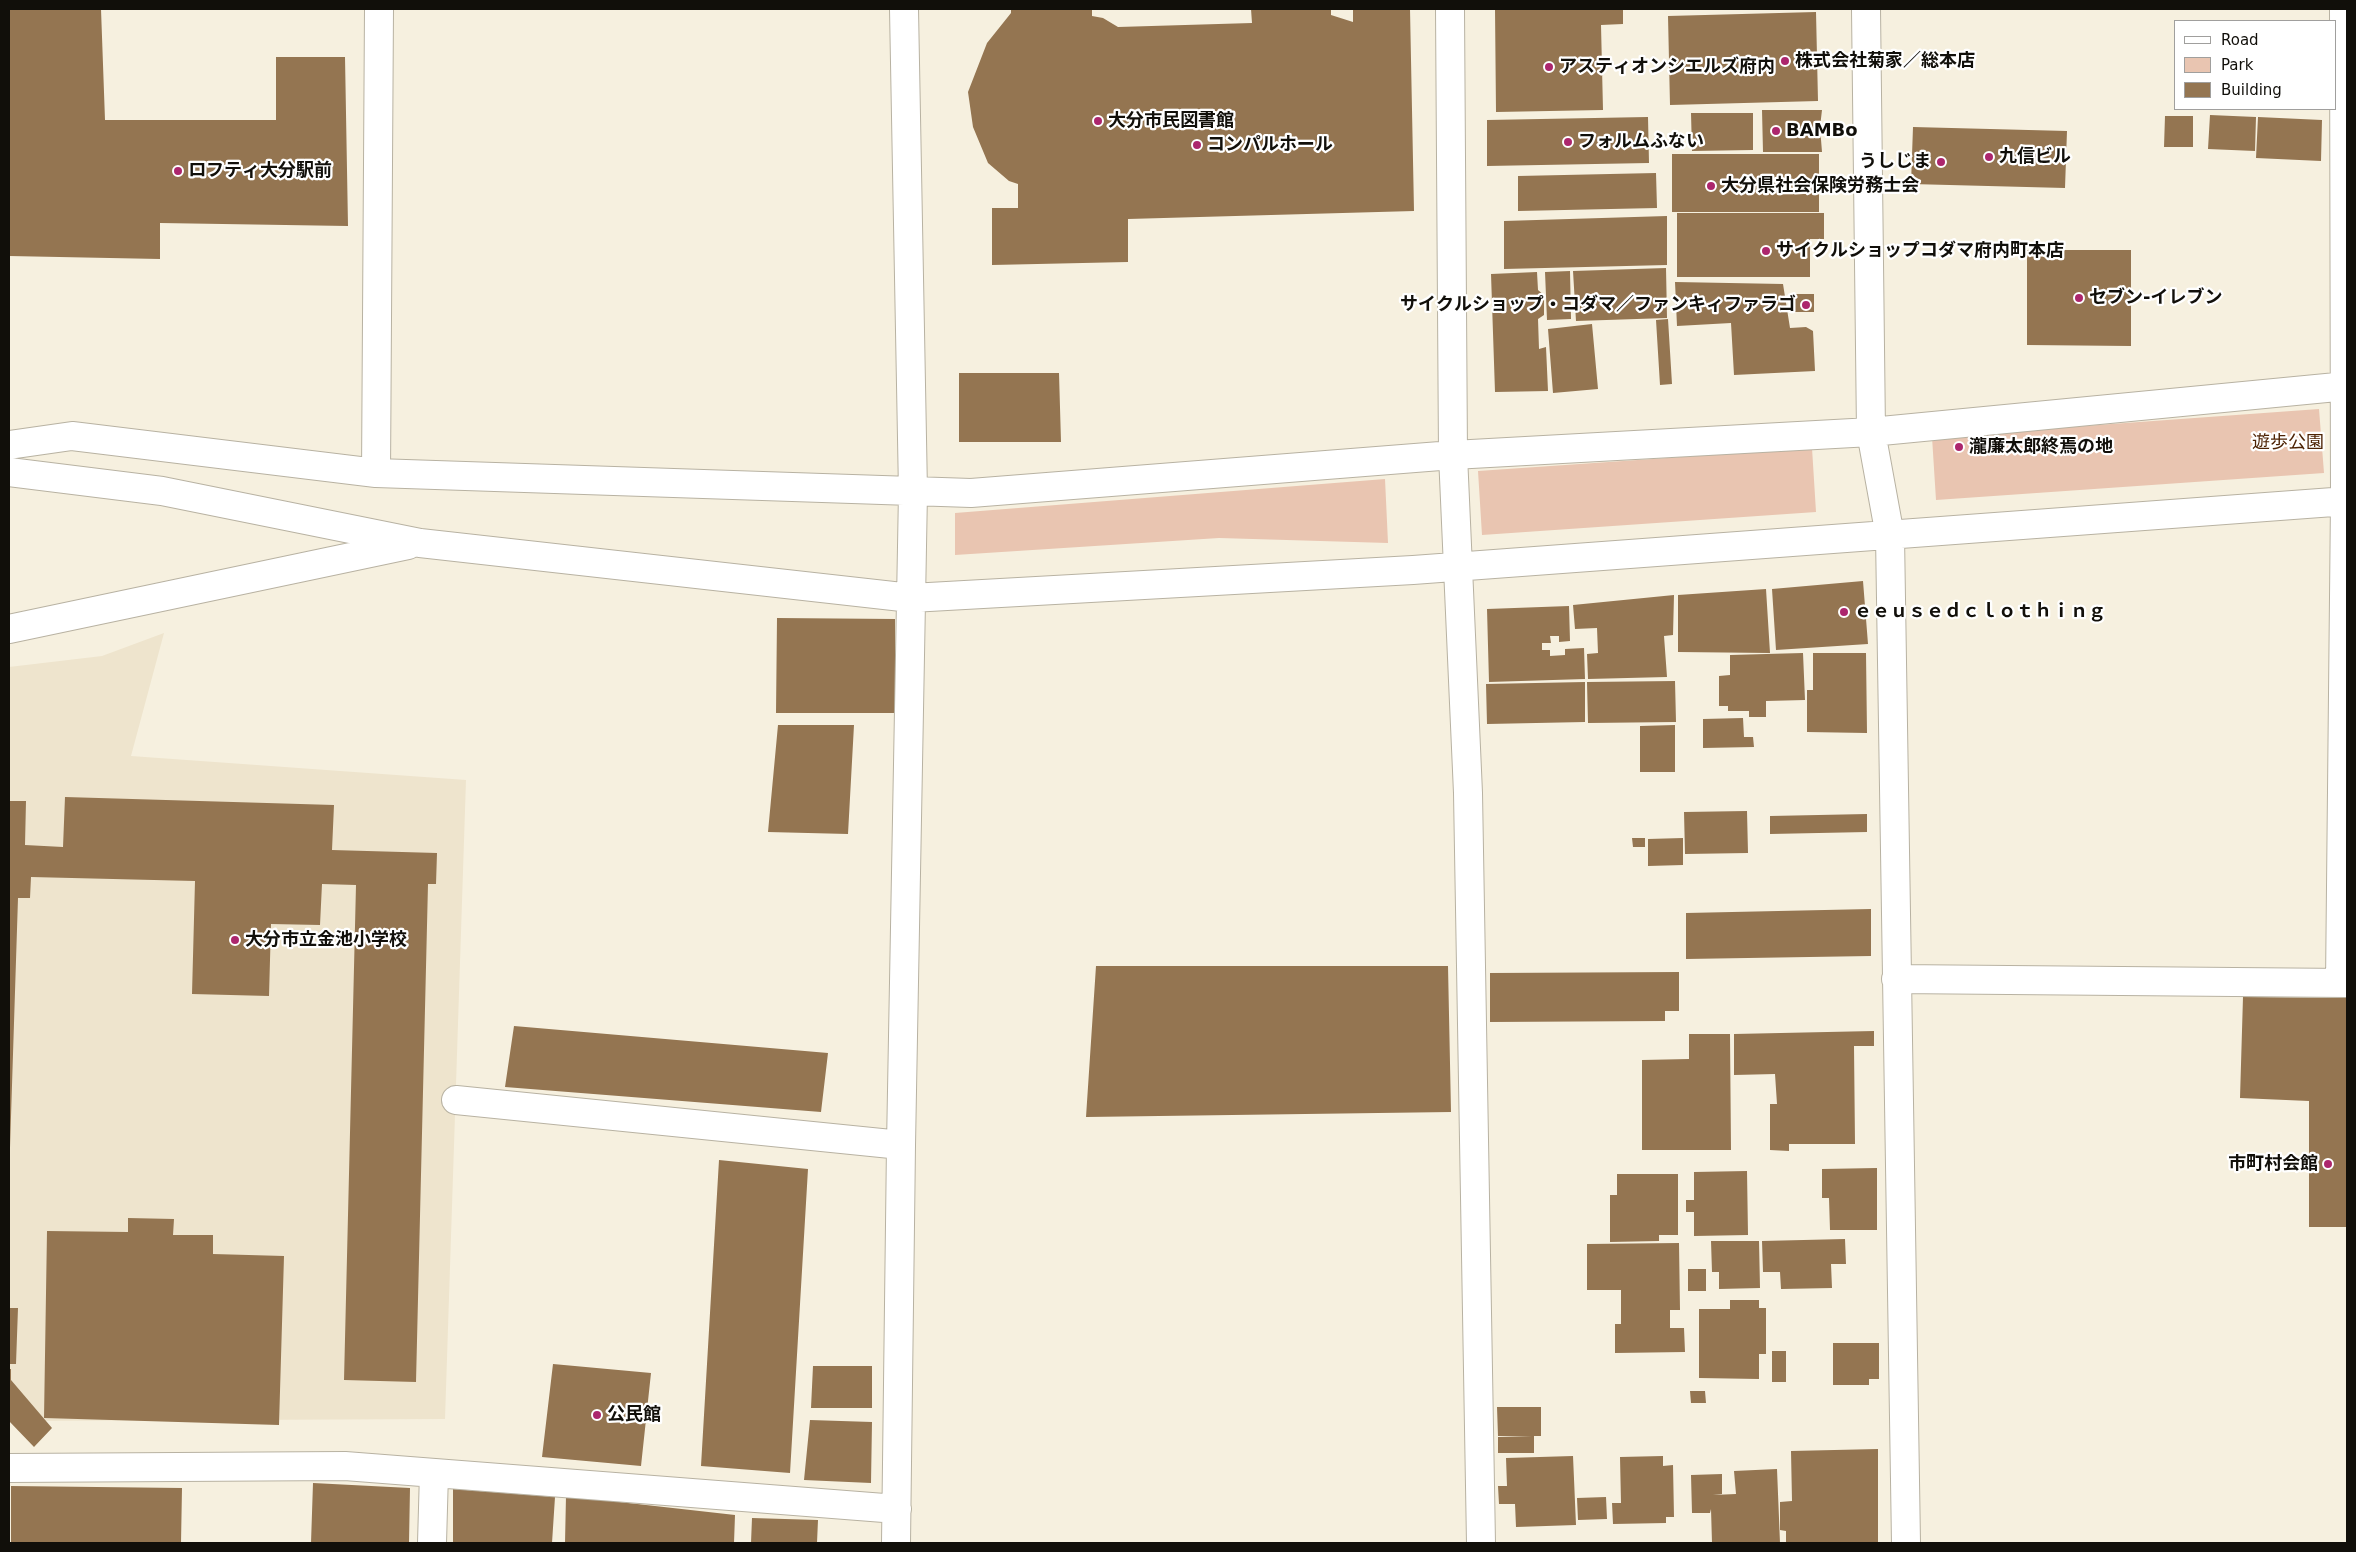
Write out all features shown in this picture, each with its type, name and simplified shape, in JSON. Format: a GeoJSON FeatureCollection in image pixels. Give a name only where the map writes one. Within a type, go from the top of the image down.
{"type":"FeatureCollection","features":[{"type":"Feature","properties":{"kind":"street"},"geometry":{"type":"LineString","coordinates":[[376,473],[380,9]]}},
{"type":"Feature","properties":{"kind":"street"},"geometry":{"type":"LineString","coordinates":[[896,1543],[913,492],[904,9]]}},
{"type":"Feature","properties":{"kind":"street"},"geometry":{"type":"LineString","coordinates":[[1450,9],[1453,455],[1468,793],[1481,1543]]}},
{"type":"Feature","properties":{"kind":"street"},"geometry":{"type":"LineString","coordinates":[[1866,9],[1872,432],[1890,536],[1906,1543]]}},
{"type":"Feature","properties":{"kind":"street"},"geometry":{"type":"LineString","coordinates":[[1896,979],[2344,983],[2346,55],[2344,9]]}},
{"type":"Feature","properties":{"kind":"street"},"geometry":{"type":"LineString","coordinates":[[9,445],[72,436],[376,473],[971,493],[1453,455],[1872,432],[2346,386]]}},
{"type":"Feature","properties":{"kind":"street"},"geometry":{"type":"LineString","coordinates":[[9,472],[162,491],[420,543],[911,598],[1457,567],[2346,501]]}},
{"type":"Feature","properties":{"kind":"street"},"geometry":{"type":"LineString","coordinates":[[9,629],[420,543]]}},
{"type":"Feature","properties":{"kind":"street"},"geometry":{"type":"LineString","coordinates":[[456,1100],[901,1145]]}},
{"type":"Feature","properties":{"kind":"street"},"geometry":{"type":"LineString","coordinates":[[9,1468],[345,1466],[897,1509]]}},
{"type":"Feature","properties":{"kind":"street"},"geometry":{"type":"LineString","coordinates":[[432,1543],[434,1473]]}},
{"type":"Feature","properties":{"kind":"shaded area","name":"大分市立金池小学校"},"geometry":{"type":"Polygon","coordinates":[[[164,633],[131,756],[466,780],[445,1419],[9,1421],[9,667],[102,656],[164,633]]]}},
{"type":"Feature","properties":{"kind":"green space","name":"遊歩公園"},"geometry":{"type":"Polygon","coordinates":[[[2319,409],[2324,473],[1936,500],[1932,437],[2319,409]]]}},
{"type":"Feature","properties":{"kind":"green space"},"geometry":{"type":"Polygon","coordinates":[[[1812,448],[1816,512],[1482,535],[1478,471],[1812,448]]]}},
{"type":"Feature","properties":{"kind":"green space"},"geometry":{"type":"Polygon","coordinates":[[[1385,479],[1388,543],[1219,538],[955,555],[955,513],[1385,479]]]}},
{"type":"Feature","properties":{"kind":"building","name":"ロフティ大分駅前"},"geometry":{"type":"Polygon","coordinates":[[[9,9],[101,9],[105,120],[276,120],[276,57],[345,57],[348,226],[160,223],[160,259],[9,256],[9,9]]]}},
{"type":"Feature","properties":{"kind":"building","name":"コンパルホール"},"geometry":{"type":"Polygon","coordinates":[[[1011,9],[1092,9],[1092,16],[1103,18],[1118,27],[1252,23],[1251,9],[1331,9],[1331,15],[1353,22],[1353,9],[1410,9],[1414,211],[1128,219],[1128,262],[992,265],[992,208],[1018,208],[1018,184],[1009,181],[988,163],[973,127],[968,92],[987,43],[1011,13],[1011,9]]]}},
{"type":"Feature","properties":{"kind":"building","name":"アスティオンシエルズ府内"},"geometry":{"type":"Polygon","coordinates":[[[1495,9],[1623,9],[1623,24],[1601,25],[1603,110],[1496,112],[1495,9]]]}},
{"type":"Feature","properties":{"kind":"building"},"geometry":{"type":"Polygon","coordinates":[[[1816,12],[1818,101],[1670,105],[1668,16],[1816,12]]]}},
{"type":"Feature","properties":{"kind":"building"},"geometry":{"type":"Polygon","coordinates":[[[1762,110],[1822,110],[1820,127],[1822,152],[1763,152],[1762,110]]]}},
{"type":"Feature","properties":{"kind":"building"},"geometry":{"type":"Polygon","coordinates":[[[1691,113],[1753,113],[1753,150],[1692,151],[1691,113]]]}},
{"type":"Feature","properties":{"kind":"building"},"geometry":{"type":"Polygon","coordinates":[[[2210,115],[2256,117],[2255,151],[2208,149],[2210,115]]]}},
{"type":"Feature","properties":{"kind":"building"},"geometry":{"type":"Polygon","coordinates":[[[2165,116],[2193,116],[2193,147],[2164,147],[2165,116]]]}},
{"type":"Feature","properties":{"kind":"building","name":"フォルムふない"},"geometry":{"type":"Polygon","coordinates":[[[1648,117],[1649,163],[1487,166],[1487,120],[1648,117]]]}},
{"type":"Feature","properties":{"kind":"building"},"geometry":{"type":"Polygon","coordinates":[[[2258,117],[2322,120],[2321,161],[2256,158],[2258,117]]]}},
{"type":"Feature","properties":{"kind":"building","name":"九信ビル"},"geometry":{"type":"Polygon","coordinates":[[[1913,127],[2067,131],[2065,188],[1911,184],[1913,127]]]}},
{"type":"Feature","properties":{"kind":"building"},"geometry":{"type":"Polygon","coordinates":[[[1672,154],[1819,154],[1819,212],[1672,212],[1672,154]]]}},
{"type":"Feature","properties":{"kind":"building"},"geometry":{"type":"Polygon","coordinates":[[[1656,173],[1657,208],[1518,211],[1518,176],[1656,173]]]}},
{"type":"Feature","properties":{"kind":"building"},"geometry":{"type":"Polygon","coordinates":[[[1677,213],[1824,213],[1824,239],[1810,239],[1810,277],[1677,277],[1677,213]]]}},
{"type":"Feature","properties":{"kind":"building"},"geometry":{"type":"Polygon","coordinates":[[[1667,216],[1667,265],[1504,269],[1504,221],[1667,216]]]}},
{"type":"Feature","properties":{"kind":"building","name":"セブン-イレブン"},"geometry":{"type":"Polygon","coordinates":[[[2027,250],[2131,250],[2131,346],[2027,345],[2027,250]]]}},
{"type":"Feature","properties":{"kind":"building"},"geometry":{"type":"Polygon","coordinates":[[[1666,268],[1667,318],[1576,321],[1573,271],[1666,268]]]}},
{"type":"Feature","properties":{"kind":"building"},"geometry":{"type":"Polygon","coordinates":[[[1570,271],[1571,319],[1547,320],[1545,272],[1570,271]]]}},
{"type":"Feature","properties":{"kind":"building"},"geometry":{"type":"Polygon","coordinates":[[[1537,272],[1538,290],[1544,295],[1544,315],[1538,319],[1539,349],[1546,347],[1548,391],[1495,392],[1491,274],[1537,272]]]}},
{"type":"Feature","properties":{"kind":"building"},"geometry":{"type":"Polygon","coordinates":[[[1675,282],[1783,284],[1790,328],[1806,327],[1813,331],[1815,371],[1734,375],[1731,323],[1677,326],[1675,282]]]}},
{"type":"Feature","properties":{"kind":"building"},"geometry":{"type":"Polygon","coordinates":[[[1791,294],[1814,294],[1814,312],[1791,312],[1791,294]]]}},
{"type":"Feature","properties":{"kind":"building"},"geometry":{"type":"Polygon","coordinates":[[[1668,319],[1672,384],[1660,385],[1656,320],[1668,319]]]}},
{"type":"Feature","properties":{"kind":"building"},"geometry":{"type":"Polygon","coordinates":[[[1592,324],[1598,389],[1553,393],[1548,329],[1592,324]]]}},
{"type":"Feature","properties":{"kind":"building"},"geometry":{"type":"Polygon","coordinates":[[[959,373],[1059,373],[1061,442],[959,442],[959,373]]]}},
{"type":"Feature","properties":{"kind":"building"},"geometry":{"type":"Polygon","coordinates":[[[1863,581],[1868,644],[1776,650],[1772,589],[1863,581]]]}},
{"type":"Feature","properties":{"kind":"building"},"geometry":{"type":"Polygon","coordinates":[[[1766,589],[1770,653],[1678,652],[1678,595],[1766,589]]]}},
{"type":"Feature","properties":{"kind":"building"},"geometry":{"type":"Polygon","coordinates":[[[1674,595],[1673,635],[1664,636],[1667,677],[1588,679],[1587,654],[1598,653],[1597,628],[1575,629],[1573,605],[1674,595]]]}},
{"type":"Feature","properties":{"kind":"building"},"geometry":{"type":"Polygon","coordinates":[[[1569,606],[1570,641],[1559,642],[1559,636],[1550,636],[1551,643],[1542,643],[1542,650],[1550,650],[1550,656],[1565,655],[1565,649],[1584,648],[1585,679],[1489,682],[1487,609],[1569,606]]]}},
{"type":"Feature","properties":{"kind":"building"},"geometry":{"type":"Polygon","coordinates":[[[777,618],[895,619],[895,713],[776,713],[777,618]]]}},
{"type":"Feature","properties":{"kind":"building"},"geometry":{"type":"Polygon","coordinates":[[[1803,653],[1805,700],[1766,701],[1766,717],[1749,717],[1749,711],[1728,711],[1728,706],[1719,706],[1719,676],[1730,675],[1730,655],[1803,653]]]}},
{"type":"Feature","properties":{"kind":"building"},"geometry":{"type":"Polygon","coordinates":[[[1813,653],[1866,653],[1867,733],[1807,732],[1807,690],[1813,690],[1813,653]]]}},
{"type":"Feature","properties":{"kind":"building"},"geometry":{"type":"Polygon","coordinates":[[[1675,681],[1676,722],[1588,723],[1587,682],[1675,681]]]}},
{"type":"Feature","properties":{"kind":"building"},"geometry":{"type":"Polygon","coordinates":[[[1585,682],[1585,722],[1487,724],[1486,684],[1585,682]]]}},
{"type":"Feature","properties":{"kind":"building"},"geometry":{"type":"Polygon","coordinates":[[[1743,718],[1744,737],[1753,737],[1754,747],[1703,748],[1703,719],[1743,718]]]}},
{"type":"Feature","properties":{"kind":"building"},"geometry":{"type":"Polygon","coordinates":[[[778,725],[854,725],[848,834],[768,832],[778,725]]]}},
{"type":"Feature","properties":{"kind":"building"},"geometry":{"type":"Polygon","coordinates":[[[1675,725],[1675,772],[1640,772],[1640,726],[1675,725]]]}},
{"type":"Feature","properties":{"kind":"building"},"geometry":{"type":"Polygon","coordinates":[[[65,797],[334,805],[332,850],[437,853],[436,884],[428,884],[416,1382],[344,1380],[356,885],[322,884],[320,925],[271,924],[269,996],[192,994],[195,881],[31,877],[30,898],[18,898],[9,1179],[9,801],[26,801],[25,845],[63,847],[65,797]]]}},
{"type":"Feature","properties":{"kind":"building"},"geometry":{"type":"Polygon","coordinates":[[[1747,811],[1748,853],[1685,854],[1684,812],[1747,811]]]}},
{"type":"Feature","properties":{"kind":"building"},"geometry":{"type":"Polygon","coordinates":[[[1867,814],[1867,832],[1770,834],[1770,816],[1867,814]]]}},
{"type":"Feature","properties":{"kind":"building"},"geometry":{"type":"Polygon","coordinates":[[[1632,838],[1645,838],[1645,847],[1633,847],[1632,838]]]}},
{"type":"Feature","properties":{"kind":"building"},"geometry":{"type":"Polygon","coordinates":[[[1683,838],[1683,865],[1648,866],[1648,839],[1683,838]]]}},
{"type":"Feature","properties":{"kind":"building"},"geometry":{"type":"Polygon","coordinates":[[[1871,909],[1871,956],[1686,959],[1686,913],[1871,909]]]}},
{"type":"Feature","properties":{"kind":"building"},"geometry":{"type":"Polygon","coordinates":[[[1096,966],[1448,966],[1451,1112],[1086,1117],[1096,966]]]}},
{"type":"Feature","properties":{"kind":"building"},"geometry":{"type":"Polygon","coordinates":[[[1679,972],[1679,1011],[1665,1011],[1665,1021],[1490,1022],[1490,973],[1679,972]]]}},
{"type":"Feature","properties":{"kind":"building","name":"市町村会館"},"geometry":{"type":"Polygon","coordinates":[[[2243,997],[2347,998],[2347,1227],[2309,1227],[2309,1101],[2240,1098],[2243,997]]]}},
{"type":"Feature","properties":{"kind":"building"},"geometry":{"type":"Polygon","coordinates":[[[514,1026],[828,1053],[821,1112],[505,1087],[514,1026]]]}},
{"type":"Feature","properties":{"kind":"building"},"geometry":{"type":"Polygon","coordinates":[[[1874,1031],[1874,1046],[1854,1046],[1855,1144],[1789,1144],[1789,1151],[1770,1150],[1770,1104],[1777,1104],[1775,1074],[1734,1075],[1734,1034],[1874,1031]]]}},
{"type":"Feature","properties":{"kind":"building"},"geometry":{"type":"Polygon","coordinates":[[[1689,1034],[1730,1034],[1731,1150],[1642,1150],[1642,1060],[1689,1059],[1689,1034]]]}},
{"type":"Feature","properties":{"kind":"building"},"geometry":{"type":"Polygon","coordinates":[[[719,1160],[808,1169],[790,1473],[701,1466],[719,1160]]]}},
{"type":"Feature","properties":{"kind":"building"},"geometry":{"type":"Polygon","coordinates":[[[1877,1168],[1877,1230],[1830,1230],[1829,1198],[1822,1198],[1822,1169],[1877,1168]]]}},
{"type":"Feature","properties":{"kind":"building"},"geometry":{"type":"Polygon","coordinates":[[[1747,1171],[1748,1235],[1694,1236],[1694,1212],[1686,1212],[1686,1200],[1694,1200],[1694,1172],[1747,1171]]]}},
{"type":"Feature","properties":{"kind":"building"},"geometry":{"type":"Polygon","coordinates":[[[1617,1174],[1678,1174],[1678,1235],[1659,1235],[1659,1241],[1610,1242],[1610,1195],[1617,1195],[1617,1174]]]}},
{"type":"Feature","properties":{"kind":"building"},"geometry":{"type":"Polygon","coordinates":[[[128,1218],[174,1219],[173,1235],[213,1235],[213,1254],[284,1256],[279,1425],[44,1418],[47,1231],[128,1232],[128,1218]]]}},
{"type":"Feature","properties":{"kind":"building"},"geometry":{"type":"Polygon","coordinates":[[[1845,1239],[1846,1264],[1831,1264],[1832,1288],[1781,1289],[1780,1272],[1763,1272],[1762,1241],[1845,1239]]]}},
{"type":"Feature","properties":{"kind":"building"},"geometry":{"type":"Polygon","coordinates":[[[1711,1241],[1759,1241],[1760,1288],[1719,1289],[1719,1272],[1712,1272],[1711,1241]]]}},
{"type":"Feature","properties":{"kind":"building"},"geometry":{"type":"Polygon","coordinates":[[[1679,1243],[1680,1310],[1670,1310],[1670,1328],[1684,1328],[1685,1352],[1615,1353],[1615,1324],[1621,1324],[1621,1290],[1587,1290],[1587,1244],[1679,1243]]]}},
{"type":"Feature","properties":{"kind":"building"},"geometry":{"type":"Polygon","coordinates":[[[1688,1269],[1706,1269],[1706,1291],[1688,1291],[1688,1269]]]}},
{"type":"Feature","properties":{"kind":"building"},"geometry":{"type":"Polygon","coordinates":[[[1730,1300],[1759,1300],[1759,1308],[1766,1308],[1766,1354],[1759,1354],[1759,1379],[1699,1378],[1699,1309],[1730,1309],[1730,1300]]]}},
{"type":"Feature","properties":{"kind":"building"},"geometry":{"type":"Polygon","coordinates":[[[9,1308],[18,1308],[16,1364],[9,1364],[9,1308]]]}},
{"type":"Feature","properties":{"kind":"building"},"geometry":{"type":"Polygon","coordinates":[[[1833,1343],[1879,1343],[1879,1379],[1869,1379],[1869,1385],[1833,1385],[1833,1343]]]}},
{"type":"Feature","properties":{"kind":"building"},"geometry":{"type":"Polygon","coordinates":[[[1772,1351],[1786,1351],[1786,1382],[1772,1382],[1772,1351]]]}},
{"type":"Feature","properties":{"kind":"building","name":"公民館"},"geometry":{"type":"Polygon","coordinates":[[[553,1364],[651,1373],[641,1466],[542,1457],[553,1364]]]}},
{"type":"Feature","properties":{"kind":"building"},"geometry":{"type":"Polygon","coordinates":[[[813,1366],[872,1366],[872,1408],[811,1408],[813,1366]]]}},
{"type":"Feature","properties":{"kind":"building"},"geometry":{"type":"Polygon","coordinates":[[[9,1369],[11,1369],[11,1380],[52,1428],[34,1447],[9,1421],[9,1369]]]}},
{"type":"Feature","properties":{"kind":"building"},"geometry":{"type":"Polygon","coordinates":[[[1690,1391],[1705,1391],[1706,1403],[1691,1403],[1690,1391]]]}},
{"type":"Feature","properties":{"kind":"building"},"geometry":{"type":"Polygon","coordinates":[[[1497,1407],[1541,1407],[1541,1436],[1534,1436],[1534,1453],[1498,1453],[1498,1437],[1532,1436],[1498,1436],[1497,1407]]]}},
{"type":"Feature","properties":{"kind":"building"},"geometry":{"type":"Polygon","coordinates":[[[810,1420],[872,1422],[871,1483],[804,1480],[810,1420]]]}},
{"type":"Feature","properties":{"kind":"building"},"geometry":{"type":"Polygon","coordinates":[[[1878,1449],[1878,1543],[1786,1543],[1786,1531],[1780,1530],[1780,1502],[1792,1501],[1791,1451],[1878,1449]]]}},
{"type":"Feature","properties":{"kind":"building"},"geometry":{"type":"Polygon","coordinates":[[[1573,1456],[1576,1525],[1516,1527],[1515,1504],[1499,1504],[1498,1486],[1507,1486],[1506,1458],[1573,1456]]]}},
{"type":"Feature","properties":{"kind":"building"},"geometry":{"type":"Polygon","coordinates":[[[1663,1456],[1663,1466],[1673,1465],[1674,1517],[1666,1517],[1666,1523],[1613,1524],[1612,1503],[1621,1503],[1620,1457],[1663,1456]]]}},
{"type":"Feature","properties":{"kind":"building"},"geometry":{"type":"Polygon","coordinates":[[[1777,1469],[1780,1543],[1712,1543],[1711,1509],[1710,1513],[1692,1513],[1691,1475],[1722,1474],[1722,1494],[1713,1495],[1736,1494],[1734,1471],[1777,1469]]]}},
{"type":"Feature","properties":{"kind":"building"},"geometry":{"type":"Polygon","coordinates":[[[313,1483],[410,1488],[409,1543],[311,1543],[313,1483]]]}},
{"type":"Feature","properties":{"kind":"building"},"geometry":{"type":"Polygon","coordinates":[[[11,1486],[182,1488],[181,1543],[11,1543],[11,1486]]]}},
{"type":"Feature","properties":{"kind":"building"},"geometry":{"type":"Polygon","coordinates":[[[453,1489],[555,1497],[552,1543],[453,1543],[453,1489]]]}},
{"type":"Feature","properties":{"kind":"building"},"geometry":{"type":"Polygon","coordinates":[[[566,1496],[735,1515],[734,1543],[565,1543],[566,1496]]]}},
{"type":"Feature","properties":{"kind":"building"},"geometry":{"type":"Polygon","coordinates":[[[1606,1497],[1607,1519],[1578,1520],[1577,1498],[1606,1497]]]}},
{"type":"Feature","properties":{"kind":"building"},"geometry":{"type":"Polygon","coordinates":[[[752,1518],[818,1520],[817,1543],[751,1543],[752,1518]]]}},
{"type":"Feature","properties":{"kind":"place","name":"株式会社菊家／総本店"},"geometry":{"type":"Point","coordinates":[1785,61]}},
{"type":"Feature","properties":{"kind":"place","name":"アスティオンシエルズ府内"},"geometry":{"type":"Point","coordinates":[1549,67]}},
{"type":"Feature","properties":{"kind":"place","name":"大分市民図書館"},"geometry":{"type":"Point","coordinates":[1098,121]}},
{"type":"Feature","properties":{"kind":"place","name":"BAMBo"},"geometry":{"type":"Point","coordinates":[1776,131]}},
{"type":"Feature","properties":{"kind":"place","name":"フォルムふない"},"geometry":{"type":"Point","coordinates":[1568,142]}},
{"type":"Feature","properties":{"kind":"place","name":"コンパルホール"},"geometry":{"type":"Point","coordinates":[1197,145]}},
{"type":"Feature","properties":{"kind":"place","name":"九信ビル"},"geometry":{"type":"Point","coordinates":[1989,157]}},
{"type":"Feature","properties":{"kind":"place","name":"うしじま"},"geometry":{"type":"Point","coordinates":[1941,162]}},
{"type":"Feature","properties":{"kind":"place","name":"ロフティ大分駅前"},"geometry":{"type":"Point","coordinates":[178,171]}},
{"type":"Feature","properties":{"kind":"place","name":"大分県社会保険労務士会"},"geometry":{"type":"Point","coordinates":[1711,186]}},
{"type":"Feature","properties":{"kind":"place","name":"サイクルショップコダマ府内町本店"},"geometry":{"type":"Point","coordinates":[1766,251]}},
{"type":"Feature","properties":{"kind":"place","name":"セブン-イレブン"},"geometry":{"type":"Point","coordinates":[2079,298]}},
{"type":"Feature","properties":{"kind":"place","name":"サイクルショップ・コダマ／ファンキィファラゴ"},"geometry":{"type":"Point","coordinates":[1806,305]}},
{"type":"Feature","properties":{"kind":"place","name":"瀧廉太郎終焉の地"},"geometry":{"type":"Point","coordinates":[1959,447]}},
{"type":"Feature","properties":{"kind":"place","name":"ｅｅｕｓｅｄｃｌｏｔｈｉｎｇ"},"geometry":{"type":"Point","coordinates":[1844,612]}},
{"type":"Feature","properties":{"kind":"place","name":"大分市立金池小学校"},"geometry":{"type":"Point","coordinates":[235,940]}},
{"type":"Feature","properties":{"kind":"place","name":"市町村会館"},"geometry":{"type":"Point","coordinates":[2328,1164]}},
{"type":"Feature","properties":{"kind":"place","name":"公民館"},"geometry":{"type":"Point","coordinates":[597,1415]}}]}
